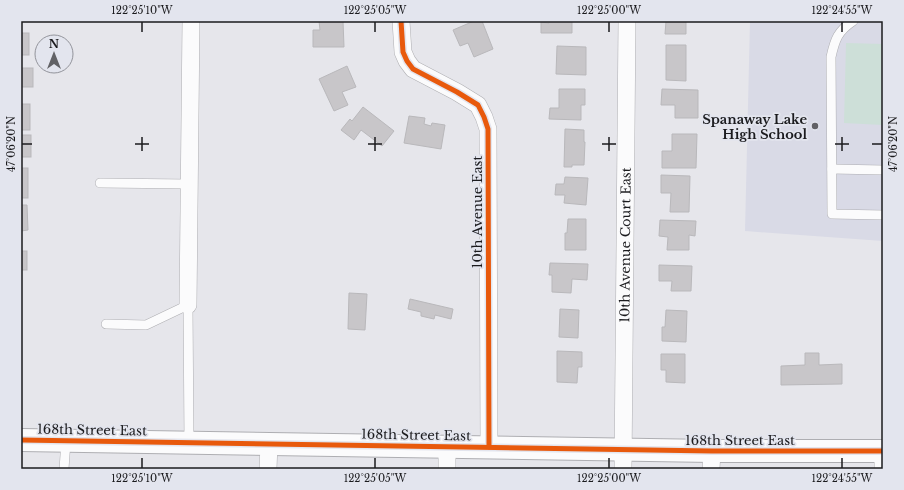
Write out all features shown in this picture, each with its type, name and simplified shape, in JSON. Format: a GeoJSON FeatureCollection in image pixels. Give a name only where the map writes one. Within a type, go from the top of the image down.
{"type":"FeatureCollection","features":[{"type":"Feature","properties":{"kind":"street"},"geometry":{"type":"LineString","coordinates":[[188,305],[191,21]]}},
{"type":"Feature","properties":{"kind":"street","name":"10th Avenue East"},"geometry":{"type":"LineString","coordinates":[[401,21],[403,52],[413,69],[457,92],[478,106],[484,116],[488,129],[488,447]]}},
{"type":"Feature","properties":{"kind":"street","name":"10th Avenue Court East"},"geometry":{"type":"LineString","coordinates":[[623,459],[627,21]]}},
{"type":"Feature","properties":{"kind":"street","name":"168th Street East"},"geometry":{"type":"LineString","coordinates":[[21,440],[488,447],[623,459],[707,460],[883,451]]}},
{"type":"Feature","properties":{"kind":"street"},"geometry":{"type":"LineString","coordinates":[[268,444],[268,469]]}},
{"type":"Feature","properties":{"kind":"street"},"geometry":{"type":"LineString","coordinates":[[447,447],[447,469]]}},
{"type":"Feature","properties":{"kind":"street"},"geometry":{"type":"LineString","coordinates":[[883,451],[883,469]]}},
{"type":"Feature","properties":{"kind":"lane"},"geometry":{"type":"LineString","coordinates":[[853,21],[843,28],[836,37],[831,57],[832,214],[883,216]]}},
{"type":"Feature","properties":{"kind":"lane"},"geometry":{"type":"LineString","coordinates":[[832,169],[883,170]]}},
{"type":"Feature","properties":{"kind":"lane"},"geometry":{"type":"LineString","coordinates":[[100,183],[189,184]]}},
{"type":"Feature","properties":{"kind":"lane"},"geometry":{"type":"LineString","coordinates":[[106,324],[146,326],[188,305],[189,443]]}},
{"type":"Feature","properties":{"kind":"lane"},"geometry":{"type":"LineString","coordinates":[[64,469],[66,441]]}},
{"type":"Feature","properties":{"kind":"shaded area","name":"Spanaway Lake High School"},"geometry":{"type":"Polygon","coordinates":[[[750,21],[883,21],[883,241],[745,231],[750,21]]]}},
{"type":"Feature","properties":{"kind":"shaded area"},"geometry":{"type":"Polygon","coordinates":[[[846,43],[883,44],[883,125],[844,123],[846,43]]]}},
{"type":"Feature","properties":{"kind":"building"},"geometry":{"type":"Polygon","coordinates":[[[319,21],[343,21],[344,47],[313,47],[313,30],[320,30],[319,21]]]}},
{"type":"Feature","properties":{"kind":"building"},"geometry":{"type":"Polygon","coordinates":[[[474,21],[482,21],[493,49],[474,57],[468,43],[460,46],[453,30],[474,21]]]}},
{"type":"Feature","properties":{"kind":"building"},"geometry":{"type":"Polygon","coordinates":[[[549,21],[572,21],[572,33],[541,33],[541,22],[549,23],[549,21]]]}},
{"type":"Feature","properties":{"kind":"building"},"geometry":{"type":"Polygon","coordinates":[[[666,21],[686,21],[686,34],[665,34],[666,21]]]}},
{"type":"Feature","properties":{"kind":"building"},"geometry":{"type":"Polygon","coordinates":[[[21,33],[29,33],[29,55],[21,55],[21,33]]]}},
{"type":"Feature","properties":{"kind":"building"},"geometry":{"type":"Polygon","coordinates":[[[666,45],[686,45],[686,81],[666,80],[666,45]]]}},
{"type":"Feature","properties":{"kind":"building"},"geometry":{"type":"Polygon","coordinates":[[[557,46],[586,47],[586,75],[556,74],[557,46]]]}},
{"type":"Feature","properties":{"kind":"building"},"geometry":{"type":"Polygon","coordinates":[[[347,66],[356,87],[342,92],[348,105],[334,111],[319,79],[347,66]]]}},
{"type":"Feature","properties":{"kind":"building"},"geometry":{"type":"Polygon","coordinates":[[[21,68],[33,68],[33,87],[21,87],[21,68]]]}},
{"type":"Feature","properties":{"kind":"building"},"geometry":{"type":"Polygon","coordinates":[[[559,89],[585,89],[585,105],[581,105],[581,120],[549,119],[550,108],[559,108],[559,89]]]}},
{"type":"Feature","properties":{"kind":"building"},"geometry":{"type":"Polygon","coordinates":[[[662,89],[698,90],[698,118],[675,118],[675,105],[661,105],[662,89]]]}},
{"type":"Feature","properties":{"kind":"building"},"geometry":{"type":"Polygon","coordinates":[[[21,104],[30,104],[30,130],[21,130],[21,104]]]}},
{"type":"Feature","properties":{"kind":"building"},"geometry":{"type":"Polygon","coordinates":[[[363,107],[394,131],[382,146],[361,130],[354,140],[341,130],[350,119],[352,121],[363,107]]]}},
{"type":"Feature","properties":{"kind":"building"},"geometry":{"type":"Polygon","coordinates":[[[409,116],[425,118],[424,124],[431,126],[432,123],[445,125],[441,149],[404,143],[409,116]]]}},
{"type":"Feature","properties":{"kind":"building"},"geometry":{"type":"Polygon","coordinates":[[[565,129],[584,130],[584,165],[564,167],[565,129]]]}},
{"type":"Feature","properties":{"kind":"building"},"geometry":{"type":"Polygon","coordinates":[[[672,134],[697,134],[696,168],[662,168],[662,151],[672,151],[672,134]]]}},
{"type":"Feature","properties":{"kind":"building"},"geometry":{"type":"Polygon","coordinates":[[[21,135],[31,135],[31,157],[21,157],[21,135]]]}},
{"type":"Feature","properties":{"kind":"building"},"geometry":{"type":"Polygon","coordinates":[[[21,168],[28,168],[28,198],[21,198],[21,168]]]}},
{"type":"Feature","properties":{"kind":"building"},"geometry":{"type":"Polygon","coordinates":[[[661,175],[690,176],[689,212],[670,212],[671,193],[661,193],[661,175]]]}},
{"type":"Feature","properties":{"kind":"building"},"geometry":{"type":"Polygon","coordinates":[[[565,177],[588,178],[586,205],[564,203],[565,195],[555,195],[556,184],[564,184],[565,177]]]}},
{"type":"Feature","properties":{"kind":"building"},"geometry":{"type":"Polygon","coordinates":[[[21,205],[27,205],[28,230],[21,231],[21,205]]]}},
{"type":"Feature","properties":{"kind":"building"},"geometry":{"type":"Polygon","coordinates":[[[568,219],[586,219],[586,250],[565,250],[565,233],[567,233],[568,219]]]}},
{"type":"Feature","properties":{"kind":"building"},"geometry":{"type":"Polygon","coordinates":[[[660,220],[696,221],[695,236],[689,235],[689,250],[667,250],[668,237],[659,236],[660,220]]]}},
{"type":"Feature","properties":{"kind":"building"},"geometry":{"type":"Polygon","coordinates":[[[21,251],[27,251],[27,270],[21,270],[21,251]]]}},
{"type":"Feature","properties":{"kind":"building"},"geometry":{"type":"Polygon","coordinates":[[[550,263],[588,264],[587,280],[572,279],[571,293],[552,292],[552,275],[549,275],[550,263]]]}},
{"type":"Feature","properties":{"kind":"building"},"geometry":{"type":"Polygon","coordinates":[[[659,265],[692,266],[691,291],[671,291],[672,281],[659,281],[659,265]]]}},
{"type":"Feature","properties":{"kind":"building"},"geometry":{"type":"Polygon","coordinates":[[[349,293],[367,294],[365,330],[348,329],[349,293]]]}},
{"type":"Feature","properties":{"kind":"building"},"geometry":{"type":"Polygon","coordinates":[[[410,299],[453,309],[451,319],[435,315],[434,319],[421,316],[421,312],[408,309],[410,299]]]}},
{"type":"Feature","properties":{"kind":"building"},"geometry":{"type":"Polygon","coordinates":[[[560,309],[579,310],[578,338],[559,337],[560,309]]]}},
{"type":"Feature","properties":{"kind":"building"},"geometry":{"type":"Polygon","coordinates":[[[666,310],[687,311],[686,342],[662,341],[662,327],[665,327],[666,310]]]}},
{"type":"Feature","properties":{"kind":"building"},"geometry":{"type":"Polygon","coordinates":[[[557,351],[582,352],[582,367],[578,367],[577,383],[557,382],[557,351]]]}},
{"type":"Feature","properties":{"kind":"building"},"geometry":{"type":"Polygon","coordinates":[[[805,353],[819,353],[819,365],[842,364],[842,384],[781,385],[781,366],[805,365],[805,353]]]}},
{"type":"Feature","properties":{"kind":"building"},"geometry":{"type":"Polygon","coordinates":[[[661,354],[685,354],[685,383],[666,382],[666,370],[661,370],[661,354]]]}},
{"type":"Feature","properties":{"kind":"cycle path"},"geometry":{"type":"LineString","coordinates":[[401,21],[403,52],[413,69],[478,105],[488,129],[489,447]]}},
{"type":"Feature","properties":{"kind":"cycle path"},"geometry":{"type":"LineString","coordinates":[[21,440],[712,451],[883,451]]}},
{"type":"Feature","properties":{"kind":"place","name":"Spanaway Lake High School"},"geometry":{"type":"Point","coordinates":[815,126]}}]}
